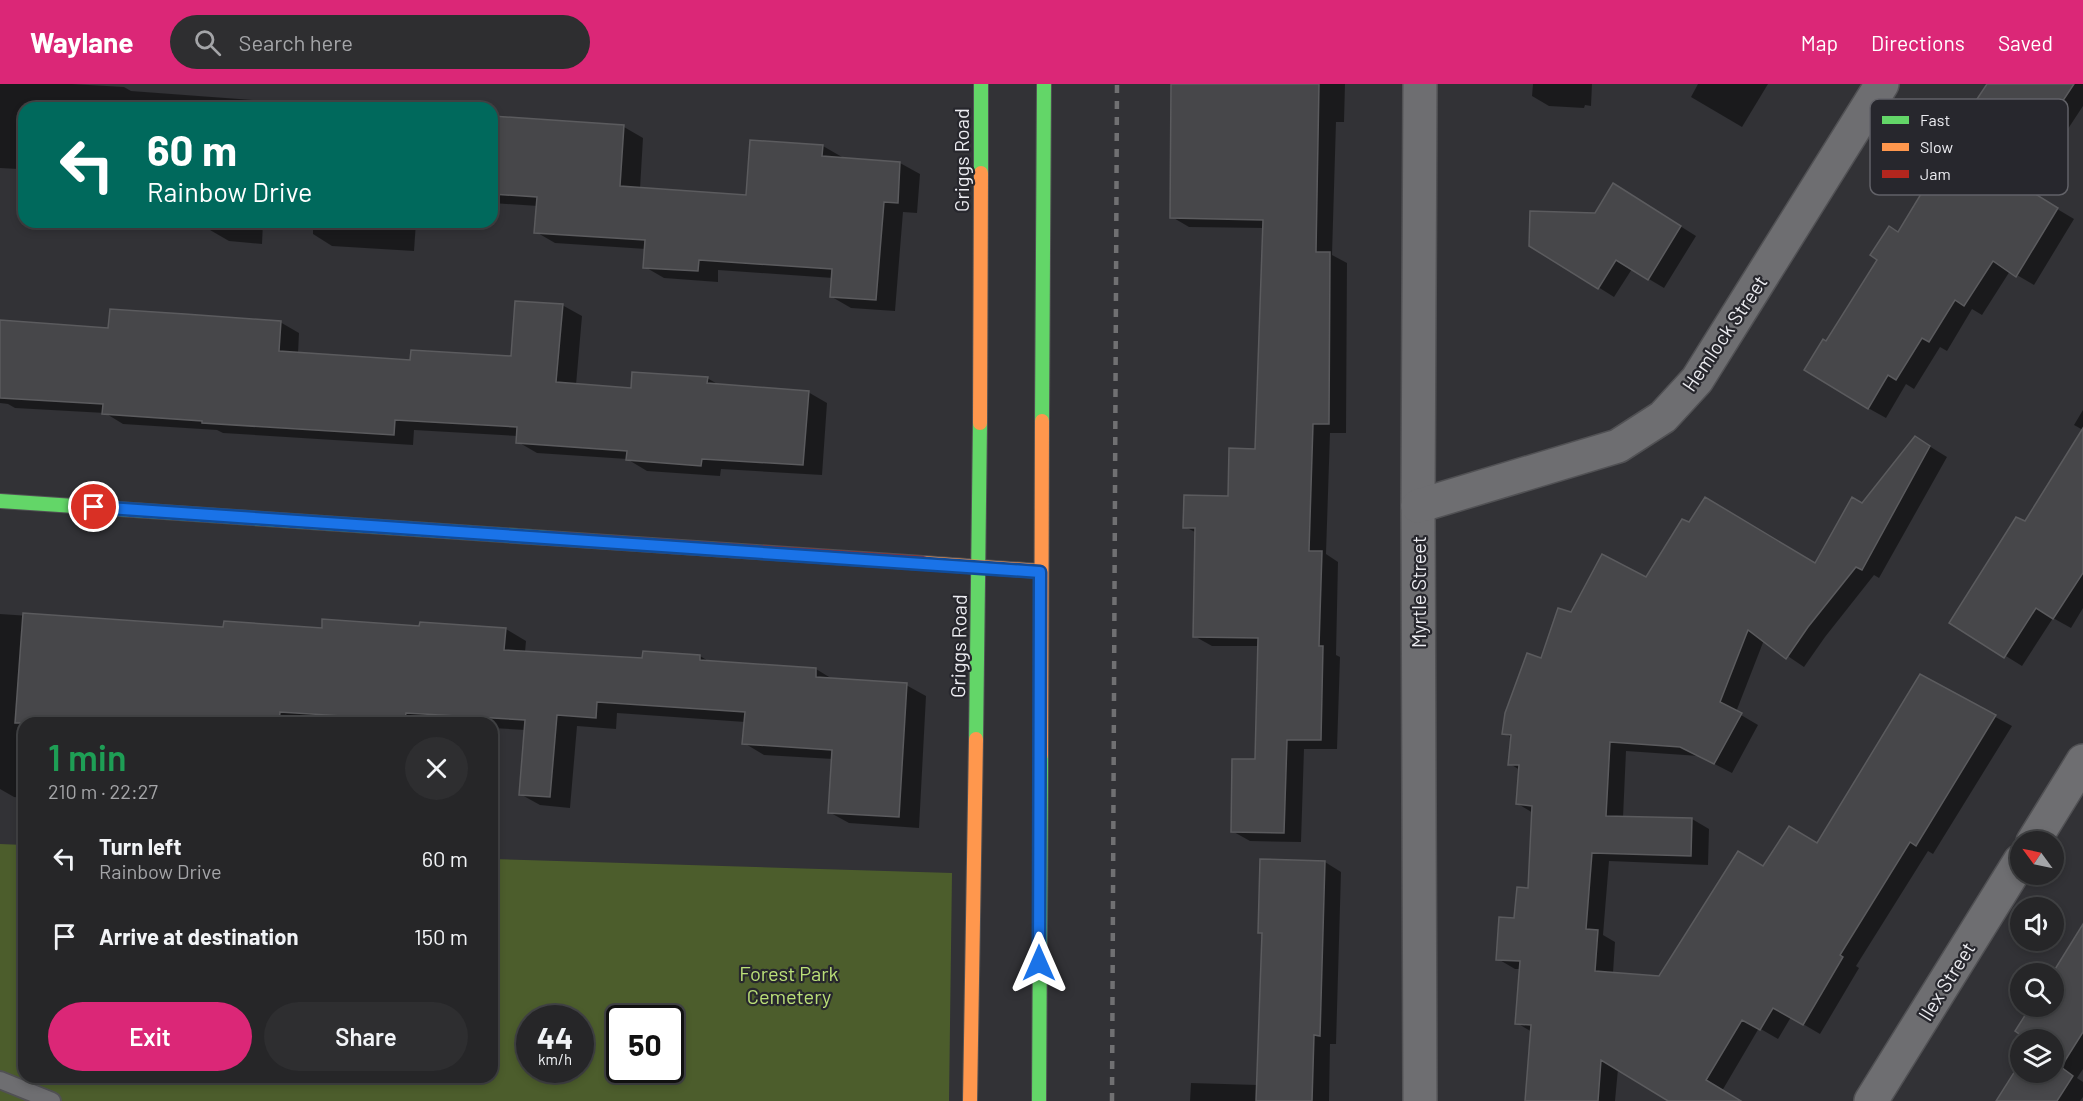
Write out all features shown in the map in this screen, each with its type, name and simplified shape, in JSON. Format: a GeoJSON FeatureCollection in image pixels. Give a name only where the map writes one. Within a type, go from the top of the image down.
{"type":"FeatureCollection","features":[{"type":"Feature","properties":{"kind":"main road","name":"Griggs Road"},"geometry":{"type":"LineString","coordinates":[[970,1101],[979,567],[981,84]]}},
{"type":"Feature","properties":{"kind":"main road"},"geometry":{"type":"LineString","coordinates":[[1039,1101],[1044,84]]}},
{"type":"Feature","properties":{"kind":"main road"},"geometry":{"type":"LineString","coordinates":[[0,501],[1040,572]]}},
{"type":"Feature","properties":{"kind":"street","name":"Myrtle Street"},"geometry":{"type":"LineString","coordinates":[[1420,84],[1418,506],[1420,1101]]}},
{"type":"Feature","properties":{"kind":"street","name":"Hemlock Street"},"geometry":{"type":"LineString","coordinates":[[1873,99],[1882,84]]}},
{"type":"Feature","properties":{"kind":"street","name":"Hemlock Street"},"geometry":{"type":"LineString","coordinates":[[1418,506],[1618,446],[1663,417],[1696,380],[1870,103]]}},
{"type":"Feature","properties":{"kind":"street"},"geometry":{"type":"LineString","coordinates":[[2040,831],[2083,761]]}},
{"type":"Feature","properties":{"kind":"street","name":"Ilex Street"},"geometry":{"type":"LineString","coordinates":[[1871,1101],[2010,877]]}},
{"type":"Feature","properties":{"kind":"lane"},"geometry":{"type":"LineString","coordinates":[[0,1080],[52,1101]]}},
{"type":"Feature","properties":{"kind":"green space","name":"Forest Park Cemetery"},"geometry":{"type":"Polygon","coordinates":[[[0,844],[18,845],[18,1083],[498,1083],[498,859],[952,873],[949,1101],[0,1101],[0,844]]]}},
{"type":"Feature","properties":{"kind":"building"},"geometry":{"type":"Polygon","coordinates":[[[1171,84],[1319,84],[1316,252],[1330,252],[1329,424],[1313,424],[1309,551],[1322,551],[1319,646],[1323,646],[1321,740],[1287,740],[1284,833],[1231,832],[1232,759],[1255,759],[1258,638],[1193,637],[1195,528],[1183,528],[1184,495],[1228,496],[1229,448],[1255,449],[1263,220],[1170,218],[1171,84]]]}},
{"type":"Feature","properties":{"kind":"building"},"geometry":{"type":"Polygon","coordinates":[[[1987,84],[2074,84],[2064,99],[1977,99],[1987,84]]]}},
{"type":"Feature","properties":{"kind":"building"},"geometry":{"type":"Polygon","coordinates":[[[498,116],[624,125],[620,186],[746,195],[750,140],[823,145],[822,156],[900,162],[898,203],[884,202],[876,300],[830,297],[832,269],[699,260],[698,271],[643,268],[645,240],[534,233],[537,197],[498,194],[498,116]]]}},
{"type":"Feature","properties":{"kind":"building"},"geometry":{"type":"Polygon","coordinates":[[[1613,183],[1681,226],[1648,280],[1616,260],[1598,289],[1529,246],[1530,211],[1595,213],[1613,183]]]}},
{"type":"Feature","properties":{"kind":"building"},"geometry":{"type":"Polygon","coordinates":[[[1920,195],[2037,195],[2058,208],[2016,277],[1993,261],[1964,306],[1955,300],[1929,342],[1922,338],[1896,380],[1888,375],[1868,409],[1804,370],[1823,339],[1826,341],[1877,260],[1870,255],[1889,226],[1898,232],[1920,195]]]}},
{"type":"Feature","properties":{"kind":"building"},"geometry":{"type":"Polygon","coordinates":[[[515,301],[563,304],[556,382],[631,388],[632,372],[708,377],[707,383],[809,391],[803,465],[702,459],[701,466],[626,460],[627,451],[516,443],[517,427],[395,420],[394,435],[202,423],[202,421],[102,414],[103,404],[0,398],[0,320],[108,328],[110,309],[281,321],[279,351],[410,360],[411,350],[511,356],[515,301]]]}},
{"type":"Feature","properties":{"kind":"building"},"geometry":{"type":"Polygon","coordinates":[[[2083,428],[2083,573],[2053,619],[2036,608],[2004,658],[1949,623],[2016,517],[2025,521],[2083,428]]]}},
{"type":"Feature","properties":{"kind":"building"},"geometry":{"type":"Polygon","coordinates":[[[1915,436],[1930,446],[1862,570],[1856,567],[1808,627],[1786,659],[1748,630],[1720,702],[1742,713],[1714,764],[1680,747],[1610,742],[1606,816],[1692,818],[1691,856],[1592,853],[1586,929],[1598,930],[1595,971],[1659,976],[1738,851],[1763,866],[1789,826],[1817,843],[1920,674],[1996,715],[1916,846],[1910,842],[1840,955],[1843,957],[1803,1025],[1773,1008],[1760,1030],[1742,1020],[1706,1080],[1741,1101],[1668,1101],[1601,1060],[1598,1101],[1525,1101],[1531,1025],[1515,1024],[1520,961],[1496,960],[1499,917],[1514,918],[1517,887],[1528,888],[1532,806],[1516,804],[1519,765],[1508,765],[1511,735],[1502,734],[1505,713],[1527,653],[1541,658],[1558,608],[1571,612],[1602,554],[1646,577],[1682,519],[1689,522],[1705,497],[1815,563],[1852,497],[1862,503],[1915,436]]]}},
{"type":"Feature","properties":{"kind":"building"},"geometry":{"type":"Polygon","coordinates":[[[23,613],[223,627],[224,621],[322,628],[322,619],[419,626],[420,622],[506,628],[504,650],[642,658],[643,651],[700,655],[700,660],[816,668],[816,677],[907,683],[899,817],[828,813],[832,750],[742,744],[745,712],[597,702],[596,718],[557,715],[550,797],[519,795],[525,720],[406,713],[405,717],[358,717],[280,712],[280,717],[18,717],[18,723],[15,723],[23,613]]]}},
{"type":"Feature","properties":{"kind":"building"},"geometry":{"type":"Polygon","coordinates":[[[1260,859],[1325,861],[1320,1036],[1314,1035],[1312,1101],[1256,1101],[1262,933],[1258,933],[1260,859]]]}},
{"type":"Feature","properties":{"kind":"building"},"geometry":{"type":"Polygon","coordinates":[[[2083,924],[2083,1032],[2064,1062],[2064,1029],[2016,1029],[2024,1017],[2064,1017],[2064,963],[2059,963],[2083,924]]]}},
{"type":"Feature","properties":{"kind":"building"},"geometry":{"type":"Polygon","coordinates":[[[2064,1069],[2073,1076],[2057,1101],[1996,1101],[2010,1079],[2010,1083],[2064,1083],[2064,1069]]]}},
{"type":"Feature","properties":{"kind":"railway"},"geometry":{"type":"LineString","coordinates":[[1112,1101],[1117,84]]}},
{"type":"Feature","properties":{"kind":"traffic: fast"},"geometry":{"type":"LineString","coordinates":[[981,84],[981,173]]}},
{"type":"Feature","properties":{"kind":"traffic: fast"},"geometry":{"type":"LineString","coordinates":[[1042,421],[1044,84]]}},
{"type":"Feature","properties":{"kind":"traffic: fast"},"geometry":{"type":"LineString","coordinates":[[976,739],[980,423]]}},
{"type":"Feature","properties":{"kind":"traffic: fast"},"geometry":{"type":"LineString","coordinates":[[0,501],[547,538]]}},
{"type":"Feature","properties":{"kind":"traffic: fast"},"geometry":{"type":"LineString","coordinates":[[1039,1101],[1041,755]]}},
{"type":"Feature","properties":{"kind":"traffic: slow"},"geometry":{"type":"LineString","coordinates":[[980,423],[981,173]]}},
{"type":"Feature","properties":{"kind":"traffic: slow"},"geometry":{"type":"LineString","coordinates":[[1041,755],[1042,421]]}},
{"type":"Feature","properties":{"kind":"traffic: slow"},"geometry":{"type":"LineString","coordinates":[[923,563],[1040,571]]}},
{"type":"Feature","properties":{"kind":"traffic: slow"},"geometry":{"type":"LineString","coordinates":[[970,1101],[976,739]]}},
{"type":"Feature","properties":{"kind":"traffic: jam"},"geometry":{"type":"LineString","coordinates":[[547,538],[923,563]]}},
{"type":"Feature","properties":{"kind":"route"},"geometry":{"type":"LineString","coordinates":[[94,507],[1040,572],[1039,963]]}}]}
